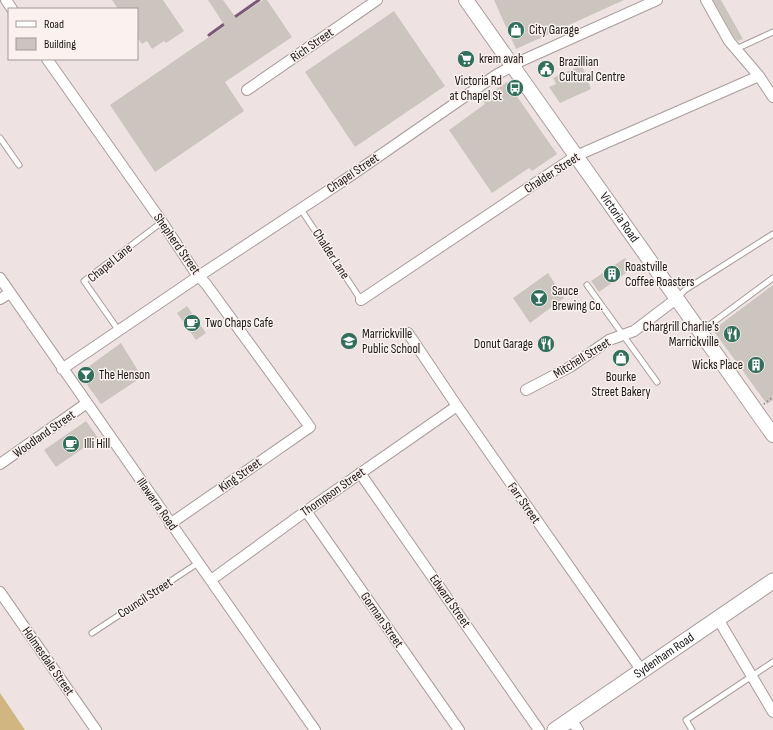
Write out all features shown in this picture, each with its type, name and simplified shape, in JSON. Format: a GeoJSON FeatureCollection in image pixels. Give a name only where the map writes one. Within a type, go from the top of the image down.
{"type":"FeatureCollection","features":[{"type":"Feature","properties":{"kind":"main road","name":"Victoria Road"},"geometry":{"type":"LineString","coordinates":[[466,0],[773,435]]}},
{"type":"Feature","properties":{"kind":"main road","name":"Sydenham Road"},"geometry":{"type":"LineString","coordinates":[[555,730],[574,725],[642,672],[773,582]]}},
{"type":"Feature","properties":{"kind":"street","name":"Rich Street"},"geometry":{"type":"LineString","coordinates":[[248,90],[377,0]]}},
{"type":"Feature","properties":{"kind":"street","name":"Chapel Street"},"geometry":{"type":"LineString","coordinates":[[62,369],[496,75],[512,66],[656,0]]}},
{"type":"Feature","properties":{"kind":"street"},"geometry":{"type":"LineString","coordinates":[[706,0],[735,49],[759,76],[773,97]]}},
{"type":"Feature","properties":{"kind":"street","name":"Shepherd Street"},"geometry":{"type":"LineString","coordinates":[[48,60],[199,276],[310,427]]}},
{"type":"Feature","properties":{"kind":"street","name":"Chalder Street"},"geometry":{"type":"LineString","coordinates":[[361,300],[576,156],[759,76]]}},
{"type":"Feature","properties":{"kind":"street","name":"Illawarra Road"},"geometry":{"type":"LineString","coordinates":[[0,278],[315,730]]}},
{"type":"Feature","properties":{"kind":"street"},"geometry":{"type":"LineString","coordinates":[[0,300],[10,292]]}},
{"type":"Feature","properties":{"kind":"street","name":"Mitchell Street"},"geometry":{"type":"LineString","coordinates":[[526,390],[570,367],[608,340],[634,331],[676,299]]}},
{"type":"Feature","properties":{"kind":"street","name":"Farr Street"},"geometry":{"type":"LineString","coordinates":[[408,333],[642,672]]}},
{"type":"Feature","properties":{"kind":"street","name":"Woodland Street"},"geometry":{"type":"LineString","coordinates":[[0,464],[87,403]]}},
{"type":"Feature","properties":{"kind":"street","name":"Thompson Street"},"geometry":{"type":"LineString","coordinates":[[210,580],[457,406]]}},
{"type":"Feature","properties":{"kind":"street","name":"King Street"},"geometry":{"type":"LineString","coordinates":[[170,524],[310,427]]}},
{"type":"Feature","properties":{"kind":"street","name":"Edward Street"},"geometry":{"type":"LineString","coordinates":[[360,473],[539,730]]}},
{"type":"Feature","properties":{"kind":"street","name":"Gorman Street"},"geometry":{"type":"LineString","coordinates":[[306,511],[459,730]]}},
{"type":"Feature","properties":{"kind":"street","name":"Holmesdale Street"},"geometry":{"type":"LineString","coordinates":[[0,592],[96,730]]}},
{"type":"Feature","properties":{"kind":"street"},"geometry":{"type":"LineString","coordinates":[[718,619],[773,712]]}},
{"type":"Feature","properties":{"kind":"lane"},"geometry":{"type":"LineString","coordinates":[[735,49],[773,32]]}},
{"type":"Feature","properties":{"kind":"lane"},"geometry":{"type":"LineString","coordinates":[[0,138],[19,165]]}},
{"type":"Feature","properties":{"kind":"lane","name":"Chalder Lane"},"geometry":{"type":"LineString","coordinates":[[300,208],[361,300]]}},
{"type":"Feature","properties":{"kind":"lane","name":"Chapel Lane"},"geometry":{"type":"LineString","coordinates":[[119,331],[84,281],[162,222]]}},
{"type":"Feature","properties":{"kind":"lane"},"geometry":{"type":"LineString","coordinates":[[676,299],[685,290],[773,234]]}},
{"type":"Feature","properties":{"kind":"lane"},"geometry":{"type":"LineString","coordinates":[[700,332],[773,278]]}},
{"type":"Feature","properties":{"kind":"lane"},"geometry":{"type":"LineString","coordinates":[[587,285],[657,382]]}},
{"type":"Feature","properties":{"kind":"lane","name":"Council Street"},"geometry":{"type":"LineString","coordinates":[[92,633],[198,563]]}},
{"type":"Feature","properties":{"kind":"lane"},"geometry":{"type":"LineString","coordinates":[[692,730],[686,720],[773,662]]}},
{"type":"Feature","properties":{"kind":"path"},"geometry":{"type":"LineString","coordinates":[[764,404],[773,397]]}},
{"type":"Feature","properties":{"kind":"shaded area"},"geometry":{"type":"Polygon","coordinates":[[[0,693],[25,730],[0,730],[0,693]]]}},
{"type":"Feature","properties":{"kind":"building"},"geometry":{"type":"Polygon","coordinates":[[[112,0],[163,0],[184,31],[166,43],[164,41],[152,49],[147,41],[142,44],[138,38],[138,8],[117,8],[112,0]]]}},
{"type":"Feature","properties":{"kind":"building"},"geometry":{"type":"Polygon","coordinates":[[[208,0],[223,0],[236,18],[263,0],[267,0],[292,37],[225,82],[244,111],[155,172],[110,105],[225,26],[208,0]]]}},
{"type":"Feature","properties":{"kind":"building"},"geometry":{"type":"Polygon","coordinates":[[[494,0],[624,0],[516,49],[494,0]]]}},
{"type":"Feature","properties":{"kind":"building"},"geometry":{"type":"Polygon","coordinates":[[[713,0],[721,0],[743,39],[738,41],[734,37],[713,0]]]}},
{"type":"Feature","properties":{"kind":"building"},"geometry":{"type":"Polygon","coordinates":[[[394,11],[445,86],[355,147],[305,72],[394,11]]]}},
{"type":"Feature","properties":{"kind":"building"},"geometry":{"type":"Polygon","coordinates":[[[582,65],[591,89],[560,103],[549,87],[556,84],[553,78],[582,65]]]}},
{"type":"Feature","properties":{"kind":"building"},"geometry":{"type":"Polygon","coordinates":[[[507,82],[557,154],[532,171],[529,168],[492,193],[449,130],[485,104],[482,99],[507,82]]]}},
{"type":"Feature","properties":{"kind":"building","name":"Roastville Coffee Roasters"},"geometry":{"type":"Polygon","coordinates":[[[625,258],[633,268],[599,292],[591,281],[625,258]]]}},
{"type":"Feature","properties":{"kind":"building","name":"Sauce Brewing Co."},"geometry":{"type":"Polygon","coordinates":[[[548,273],[564,298],[530,323],[513,298],[548,273]]]}},
{"type":"Feature","properties":{"kind":"building","name":"Wicks Place"},"geometry":{"type":"Polygon","coordinates":[[[773,285],[773,400],[767,404],[713,330],[773,285]]]}},
{"type":"Feature","properties":{"kind":"building","name":"Two Chaps Cafe"},"geometry":{"type":"Polygon","coordinates":[[[187,306],[206,333],[196,340],[177,313],[187,306]]]}},
{"type":"Feature","properties":{"kind":"building"},"geometry":{"type":"Polygon","coordinates":[[[121,343],[142,377],[101,404],[80,375],[81,372],[121,343]]]}},
{"type":"Feature","properties":{"kind":"building","name":"Illi Hill"},"geometry":{"type":"Polygon","coordinates":[[[86,421],[98,438],[56,467],[44,450],[86,421]]]}},
{"type":"Feature","properties":{"kind":"waterway"},"geometry":{"type":"LineString","coordinates":[[232,19],[259,0]]}},
{"type":"Feature","properties":{"kind":"waterway"},"geometry":{"type":"LineString","coordinates":[[209,35],[227,22]]}},
{"type":"Feature","properties":{"kind":"place","name":"City Garage"},"geometry":{"type":"Point","coordinates":[516,30]}},
{"type":"Feature","properties":{"kind":"place","name":"krem avah"},"geometry":{"type":"Point","coordinates":[466,59]}},
{"type":"Feature","properties":{"kind":"place","name":"Brazillian Cultural Centre"},"geometry":{"type":"Point","coordinates":[546,69]}},
{"type":"Feature","properties":{"kind":"place","name":"Victoria Rd at Chapel St"},"geometry":{"type":"Point","coordinates":[515,88]}},
{"type":"Feature","properties":{"kind":"place","name":"Roastville Coffee Roasters"},"geometry":{"type":"Point","coordinates":[612,274]}},
{"type":"Feature","properties":{"kind":"place","name":"Sauce Brewing Co."},"geometry":{"type":"Point","coordinates":[539,298]}},
{"type":"Feature","properties":{"kind":"place","name":"Two Chaps Cafe"},"geometry":{"type":"Point","coordinates":[192,323]}},
{"type":"Feature","properties":{"kind":"place","name":"Chargrill Charlie's Marrickville"},"geometry":{"type":"Point","coordinates":[732,334]}},
{"type":"Feature","properties":{"kind":"place","name":"Marrickville Public School"},"geometry":{"type":"Point","coordinates":[349,341]}},
{"type":"Feature","properties":{"kind":"place","name":"Donut Garage"},"geometry":{"type":"Point","coordinates":[546,344]}},
{"type":"Feature","properties":{"kind":"place","name":"Bourke Street Bakery"},"geometry":{"type":"Point","coordinates":[621,358]}},
{"type":"Feature","properties":{"kind":"place","name":"Wicks Place"},"geometry":{"type":"Point","coordinates":[756,365]}},
{"type":"Feature","properties":{"kind":"place","name":"The Henson"},"geometry":{"type":"Point","coordinates":[86,375]}},
{"type":"Feature","properties":{"kind":"place","name":"Illi Hill"},"geometry":{"type":"Point","coordinates":[71,444]}}]}
